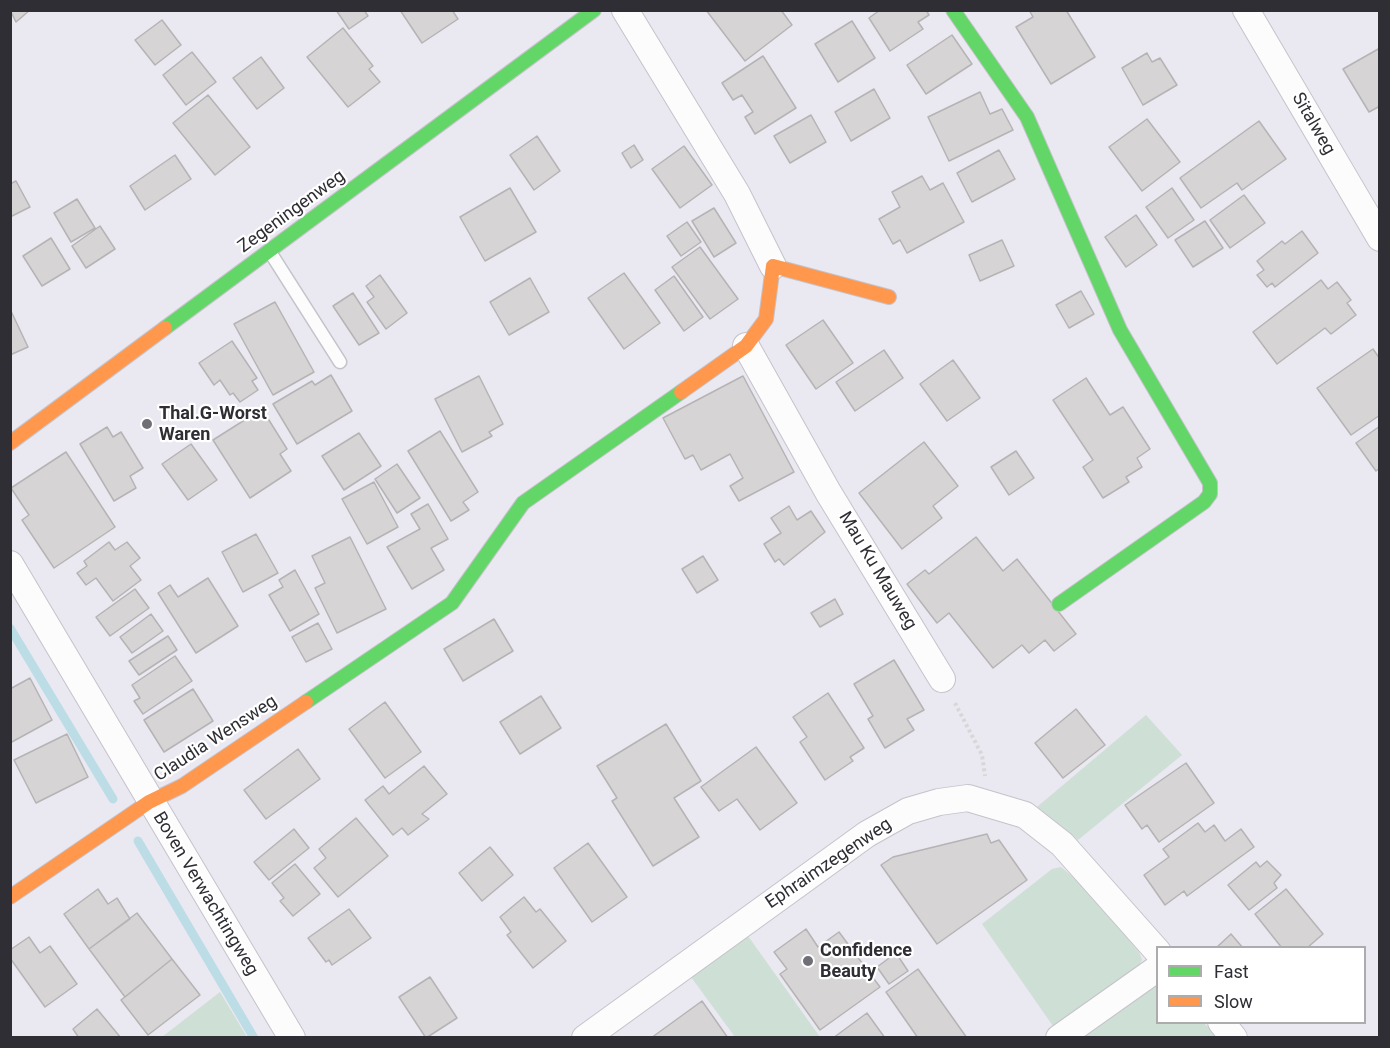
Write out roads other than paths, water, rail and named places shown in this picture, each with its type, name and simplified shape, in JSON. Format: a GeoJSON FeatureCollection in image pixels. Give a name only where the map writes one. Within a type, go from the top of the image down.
{"type":"FeatureCollection","features":[{"type":"Feature","properties":{"kind":"street","name":"Zegeningenweg"},"geometry":{"type":"LineString","coordinates":[[10,443],[594,10]]}},
{"type":"Feature","properties":{"kind":"street"},"geometry":{"type":"LineString","coordinates":[[625,10],[737,194],[774,266],[889,297]]}},
{"type":"Feature","properties":{"kind":"street"},"geometry":{"type":"LineString","coordinates":[[953,10],[1028,117],[1120,330],[1210,483],[1209,494],[1204,502],[1059,604]]}},
{"type":"Feature","properties":{"kind":"street","name":"Sitalweg"},"geometry":{"type":"LineString","coordinates":[[1246,10],[1380,238]]}},
{"type":"Feature","properties":{"kind":"street","name":"Claudia Wensweg"},"geometry":{"type":"LineString","coordinates":[[10,897],[149,802],[182,786],[452,603],[523,503],[746,346],[766,319],[774,266]]}},
{"type":"Feature","properties":{"kind":"street","name":"Mau Ku Mauweg"},"geometry":{"type":"LineString","coordinates":[[746,346],[828,492],[942,679]]}},
{"type":"Feature","properties":{"kind":"street","name":"Boven Verwachtingweg"},"geometry":{"type":"LineString","coordinates":[[10,564],[149,802],[292,1038]]}},
{"type":"Feature","properties":{"kind":"street","name":"Ephraimzegenweg"},"geometry":{"type":"LineString","coordinates":[[585,1038],[867,834],[908,811],[939,802],[968,798],[1025,815],[1062,844],[1156,949]]}},
{"type":"Feature","properties":{"kind":"street"},"geometry":{"type":"LineString","coordinates":[[1059,1038],[1156,969]]}},
{"type":"Feature","properties":{"kind":"street"},"geometry":{"type":"LineString","coordinates":[[1222,1024],[1234,1038]]}},
{"type":"Feature","properties":{"kind":"lane"},"geometry":{"type":"LineString","coordinates":[[269,251],[340,362]]}},
{"type":"Feature","properties":{"kind":"waterway"},"geometry":{"type":"LineString","coordinates":[[10,628],[113,799]]}},
{"type":"Feature","properties":{"kind":"waterway"},"geometry":{"type":"LineString","coordinates":[[138,841],[254,1038]]}},
{"type":"Feature","properties":{"kind":"place","name":"Thal.G-Worst Waren"},"geometry":{"type":"Point","coordinates":[147,424]}},
{"type":"Feature","properties":{"kind":"place","name":"Confidence Beauty"},"geometry":{"type":"Point","coordinates":[808,961]}}]}
